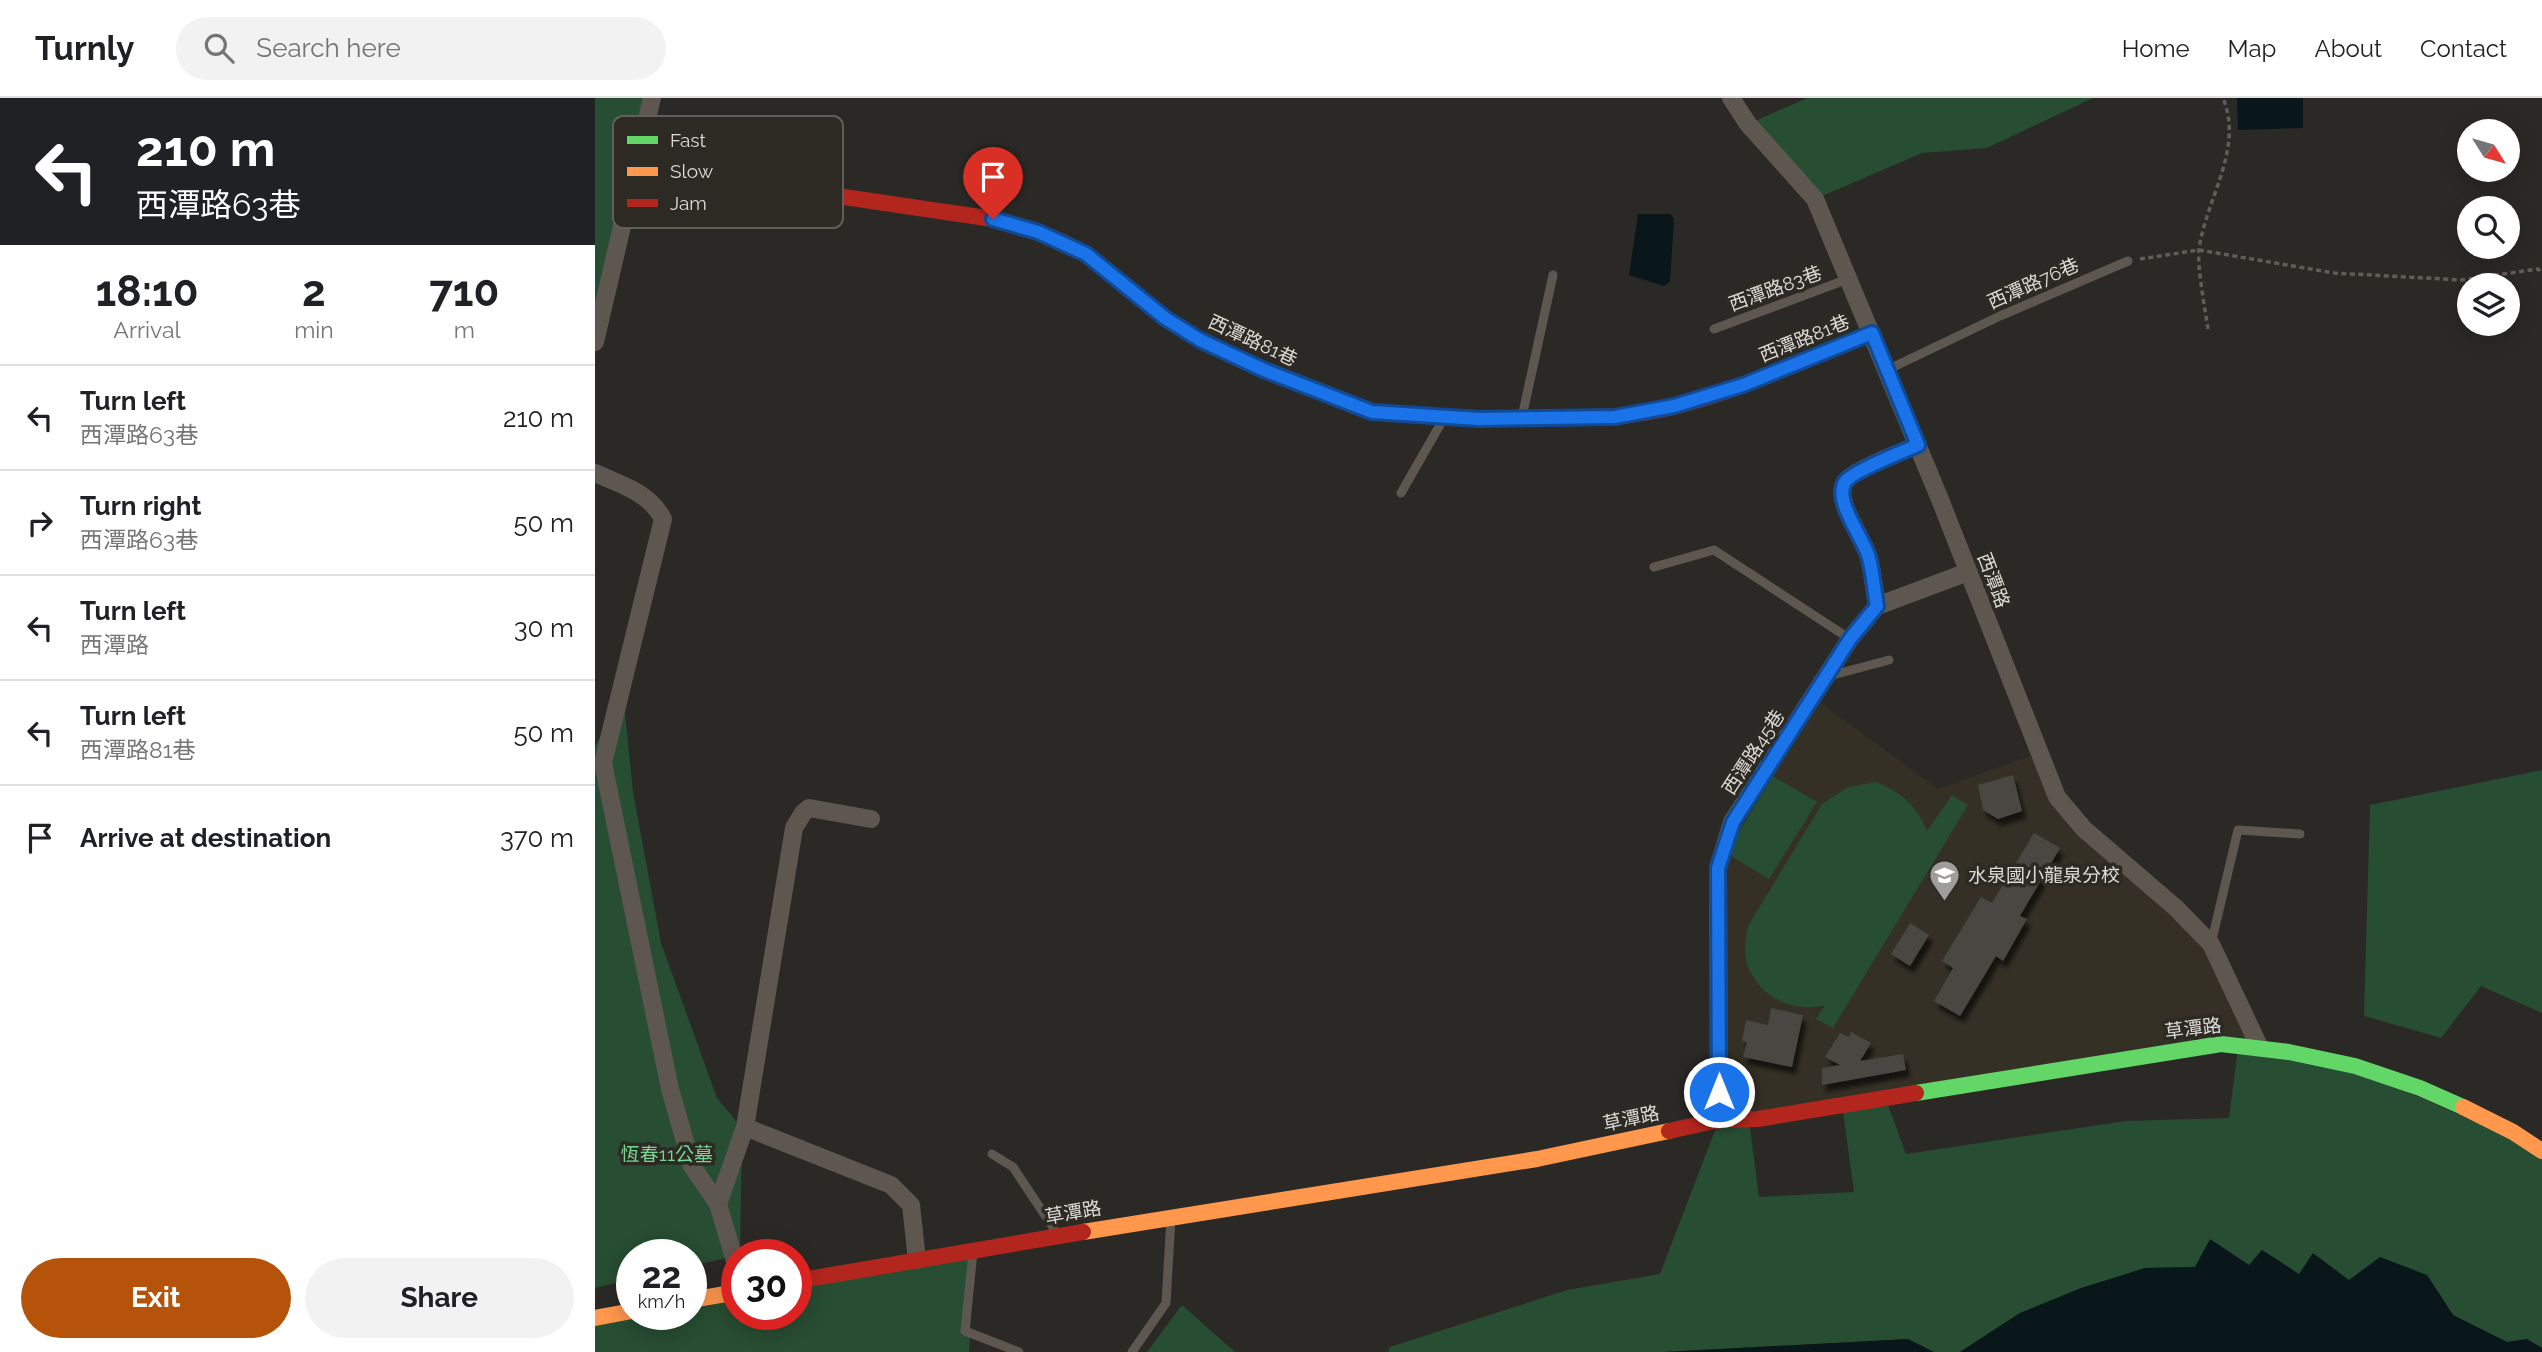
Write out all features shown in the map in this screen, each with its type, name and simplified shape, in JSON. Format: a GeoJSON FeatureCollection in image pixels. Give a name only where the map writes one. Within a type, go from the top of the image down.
{"type":"FeatureCollection","features":[{"type":"Feature","properties":{"kind":"street"},"geometry":{"type":"LineString","coordinates":[[647,116],[652,98]]}},
{"type":"Feature","properties":{"kind":"street","name":"西潭路"},"geometry":{"type":"LineString","coordinates":[[1731,98],[1748,124],[1815,199],[1918,445],[2057,797],[2084,829],[2176,908],[2211,944],[2259,1046]]}},
{"type":"Feature","properties":{"kind":"street","name":"西潭路81巷"},"geometry":{"type":"LineString","coordinates":[[843,197],[993,219],[1038,232],[1086,254],[1165,318],[1200,340],[1248,363],[1372,412],[1522,419],[1615,417],[1674,406],[1743,385],[1872,333]]}},
{"type":"Feature","properties":{"kind":"street"},"geometry":{"type":"LineString","coordinates":[[595,342],[620,228]]}},
{"type":"Feature","properties":{"kind":"street"},"geometry":{"type":"LineString","coordinates":[[1918,445],[1854,474],[1845,481],[1841,493],[1868,555],[1877,606],[1968,572]]}},
{"type":"Feature","properties":{"kind":"street"},"geometry":{"type":"LineString","coordinates":[[595,473],[642,494],[657,508],[663,519],[603,763],[670,1090],[692,1166],[717,1204],[728,1239]]}},
{"type":"Feature","properties":{"kind":"street","name":"西潭路45巷"},"geometry":{"type":"LineString","coordinates":[[1719,1120],[1718,868],[1733,822],[1850,639],[1877,606]]}},
{"type":"Feature","properties":{"kind":"street"},"geometry":{"type":"LineString","coordinates":[[717,1204],[745,1127],[794,828],[809,808],[871,819]]}},
{"type":"Feature","properties":{"kind":"street","name":"草潭路"},"geometry":{"type":"LineString","coordinates":[[812,1279],[1171,1217],[1537,1159],[1719,1120],[1758,1119],[2221,1044],[2259,1046],[2337,1061],[2445,1097],[2525,1137],[2542,1151]]}},
{"type":"Feature","properties":{"kind":"street"},"geometry":{"type":"LineString","coordinates":[[745,1127],[891,1185],[911,1205],[917,1260]]}},
{"type":"Feature","properties":{"kind":"street"},"geometry":{"type":"LineString","coordinates":[[595,1318],[616,1314]]}},
{"type":"Feature","properties":{"kind":"lane","name":"西潭路76巷"},"geometry":{"type":"LineString","coordinates":[[1887,370],[2000,316],[2128,261]]}},
{"type":"Feature","properties":{"kind":"lane"},"geometry":{"type":"LineString","coordinates":[[1522,419],[1553,275]]}},
{"type":"Feature","properties":{"kind":"lane","name":"西潭路83巷"},"geometry":{"type":"LineString","coordinates":[[1714,329],[1848,279]]}},
{"type":"Feature","properties":{"kind":"lane"},"geometry":{"type":"LineString","coordinates":[[1401,493],[1445,417]]}},
{"type":"Feature","properties":{"kind":"lane"},"geometry":{"type":"LineString","coordinates":[[1654,567],[1714,550],[1850,639]]}},
{"type":"Feature","properties":{"kind":"lane"},"geometry":{"type":"LineString","coordinates":[[1827,677],[1889,660]]}},
{"type":"Feature","properties":{"kind":"lane"},"geometry":{"type":"LineString","coordinates":[[2211,944],[2238,830],[2300,834]]}},
{"type":"Feature","properties":{"kind":"lane"},"geometry":{"type":"LineString","coordinates":[[992,1154],[1013,1167],[1059,1236]]}},
{"type":"Feature","properties":{"kind":"lane"},"geometry":{"type":"LineString","coordinates":[[1132,1352],[1166,1303],[1171,1217]]}},
{"type":"Feature","properties":{"kind":"lane"},"geometry":{"type":"LineString","coordinates":[[974,1250],[964,1331],[1019,1352]]}},
{"type":"Feature","properties":{"kind":"path"},"geometry":{"type":"LineString","coordinates":[[2208,329],[2199,250],[2230,139],[2227,107],[2223,98]]}},
{"type":"Feature","properties":{"kind":"path"},"geometry":{"type":"LineString","coordinates":[[2128,261],[2199,250],[2334,274],[2461,280],[2538,269],[2542,273]]}},
{"type":"Feature","properties":{"kind":"shaded area"},"geometry":{"type":"Polygon","coordinates":[[[2237,98],[2303,98],[2303,128],[2238,130],[2237,98]]]}},
{"type":"Feature","properties":{"kind":"shaded area"},"geometry":{"type":"Polygon","coordinates":[[[1638,214],[1670,214],[1674,219],[1670,282],[1664,286],[1629,275],[1638,214]]]}},
{"type":"Feature","properties":{"kind":"shaded area","name":"水泉國小龍泉分校"},"geometry":{"type":"Polygon","coordinates":[[[1814,698],[1938,789],[2030,756],[2057,797],[2211,936],[2259,1046],[1719,1120],[1718,868],[1732,822],[1814,698]]]}},
{"type":"Feature","properties":{"kind":"shaded area"},"geometry":{"type":"Polygon","coordinates":[[[2210,1239],[2249,1265],[2262,1250],[2299,1274],[2313,1253],[2349,1280],[2380,1257],[2427,1275],[2453,1315],[2507,1342],[2527,1339],[2542,1348],[2542,1352],[1960,1352],[2020,1313],[2081,1288],[2145,1268],[2195,1267],[2210,1239]]]}},
{"type":"Feature","properties":{"kind":"shaded area"},"geometry":{"type":"Polygon","coordinates":[[[1908,1339],[1934,1352],[1664,1352],[1908,1339]]]}},
{"type":"Feature","properties":{"kind":"green space"},"geometry":{"type":"Polygon","coordinates":[[[595,98],[652,98],[648,116],[613,116],[613,228],[622,228],[595,342],[595,98]]]}},
{"type":"Feature","properties":{"kind":"green space"},"geometry":{"type":"Polygon","coordinates":[[[1807,98],[2093,98],[1987,148],[1922,153],[1815,199],[1748,124],[1807,98]]]}},
{"type":"Feature","properties":{"kind":"green space","name":"恆春11公墓"},"geometry":{"type":"Polygon","coordinates":[[[623,693],[633,792],[661,943],[717,1098],[742,1128],[740,1239],[721,1239],[721,1259],[707,1262],[707,1239],[616,1239],[616,1283],[595,1288],[595,747],[623,693]]]}},
{"type":"Feature","properties":{"kind":"green space"},"geometry":{"type":"Polygon","coordinates":[[[2542,770],[2542,1013],[2481,986],[2441,1038],[2364,1016],[2370,805],[2542,770]]]}},
{"type":"Feature","properties":{"kind":"green space"},"geometry":{"type":"Polygon","coordinates":[[[1773,776],[1817,802],[1769,879],[1726,853],[1773,776]]]}},
{"type":"Feature","properties":{"kind":"green space"},"geometry":{"type":"Polygon","coordinates":[[[1876,782],[1907,801],[1919,815],[1927,831],[1952,795],[1968,805],[1833,1028],[1816,1019],[1825,1005],[1800,1007],[1787,1004],[1766,992],[1757,983],[1746,960],[1747,930],[1822,804],[1848,787],[1876,782]]]}},
{"type":"Feature","properties":{"kind":"green space"},"geometry":{"type":"Polygon","coordinates":[[[2239,1041],[2337,1061],[2542,1151],[2542,1348],[2527,1339],[2507,1342],[2453,1315],[2427,1275],[2349,1280],[2299,1275],[2262,1250],[2250,1266],[2145,1268],[2020,1313],[1960,1352],[1934,1352],[1908,1339],[1664,1352],[1388,1352],[1390,1347],[1567,1290],[1660,1274],[1719,1120],[1749,1121],[1759,1197],[1854,1192],[1842,1105],[1885,1097],[1906,1154],[2126,1121],[2229,1118],[2239,1041]]]}},
{"type":"Feature","properties":{"kind":"green space"},"geometry":{"type":"Polygon","coordinates":[[[974,1250],[969,1352],[595,1352],[595,1313],[616,1313],[616,1330],[707,1330],[707,1297],[721,1294],[721,1330],[812,1330],[812,1278],[974,1250]]]}},
{"type":"Feature","properties":{"kind":"green space"},"geometry":{"type":"Polygon","coordinates":[[[1182,1305],[1235,1352],[1147,1352],[1182,1305]]]}},
{"type":"Feature","properties":{"kind":"building"},"geometry":{"type":"Polygon","coordinates":[[[2013,775],[2022,811],[1998,819],[1983,810],[1978,785],[2013,775]]]}},
{"type":"Feature","properties":{"kind":"building"},"geometry":{"type":"Polygon","coordinates":[[[2034,833],[2060,848],[2020,916],[2027,919],[2003,961],[1996,956],[1960,1016],[1934,1001],[1953,968],[1942,961],[1981,897],[1992,903],[2034,833]]]}},
{"type":"Feature","properties":{"kind":"building"},"geometry":{"type":"Polygon","coordinates":[[[1910,923],[1929,935],[1910,966],[1891,954],[1910,923]]]}},
{"type":"Feature","properties":{"kind":"building"},"geometry":{"type":"Polygon","coordinates":[[[1771,1008],[1803,1015],[1792,1067],[1743,1057],[1747,1042],[1742,1041],[1746,1020],[1768,1025],[1771,1008]]]}},
{"type":"Feature","properties":{"kind":"building"},"geometry":{"type":"Polygon","coordinates":[[[1851,1032],[1871,1043],[1860,1061],[1903,1054],[1906,1070],[1822,1085],[1822,1068],[1840,1065],[1825,1057],[1840,1033],[1849,1037],[1851,1032]]]}},
{"type":"Feature","properties":{"kind":"traffic: fast"},"geometry":{"type":"LineString","coordinates":[[1098,263],[1165,318],[1200,340],[1248,363],[1372,412],[1479,419],[1602,417]]}},
{"type":"Feature","properties":{"kind":"traffic: fast"},"geometry":{"type":"LineString","coordinates":[[1916,1093],[2221,1044],[2289,1052],[2355,1066],[2420,1088],[2463,1107]]}},
{"type":"Feature","properties":{"kind":"traffic: slow"},"geometry":{"type":"LineString","coordinates":[[2463,1107],[2513,1132],[2542,1151]]}},
{"type":"Feature","properties":{"kind":"traffic: slow"},"geometry":{"type":"LineString","coordinates":[[1083,1232],[1537,1159],[1669,1131]]}},
{"type":"Feature","properties":{"kind":"traffic: slow"},"geometry":{"type":"LineString","coordinates":[[707,1297],[721,1295]]}},
{"type":"Feature","properties":{"kind":"traffic: slow"},"geometry":{"type":"LineString","coordinates":[[595,1318],[616,1314]]}},
{"type":"Feature","properties":{"kind":"traffic: jam"},"geometry":{"type":"LineString","coordinates":[[843,197],[993,219],[1061,241],[1098,263]]}},
{"type":"Feature","properties":{"kind":"traffic: jam"},"geometry":{"type":"LineString","coordinates":[[1602,417],[1669,408],[1704,398],[1739,387],[1872,333]]}},
{"type":"Feature","properties":{"kind":"traffic: jam"},"geometry":{"type":"LineString","coordinates":[[1669,1131],[1719,1120],[1758,1119],[1916,1093]]}},
{"type":"Feature","properties":{"kind":"traffic: jam"},"geometry":{"type":"LineString","coordinates":[[812,1278],[1083,1232]]}},
{"type":"Feature","properties":{"kind":"place","name":"水泉國小龍泉分校"},"geometry":{"type":"Point","coordinates":[1945,902]}},
{"type":"Feature","properties":{"kind":"route"},"geometry":{"type":"LineString","coordinates":[[993,219],[1061,240],[1086,254],[1165,318],[1200,340],[1264,370],[1372,412],[1479,419],[1615,417],[1674,406],[1743,385],[1872,333],[1918,445],[1854,474],[1845,481],[1841,493],[1868,555],[1877,606],[1850,639],[1733,822],[1718,868],[1719,1092]]}}]}
